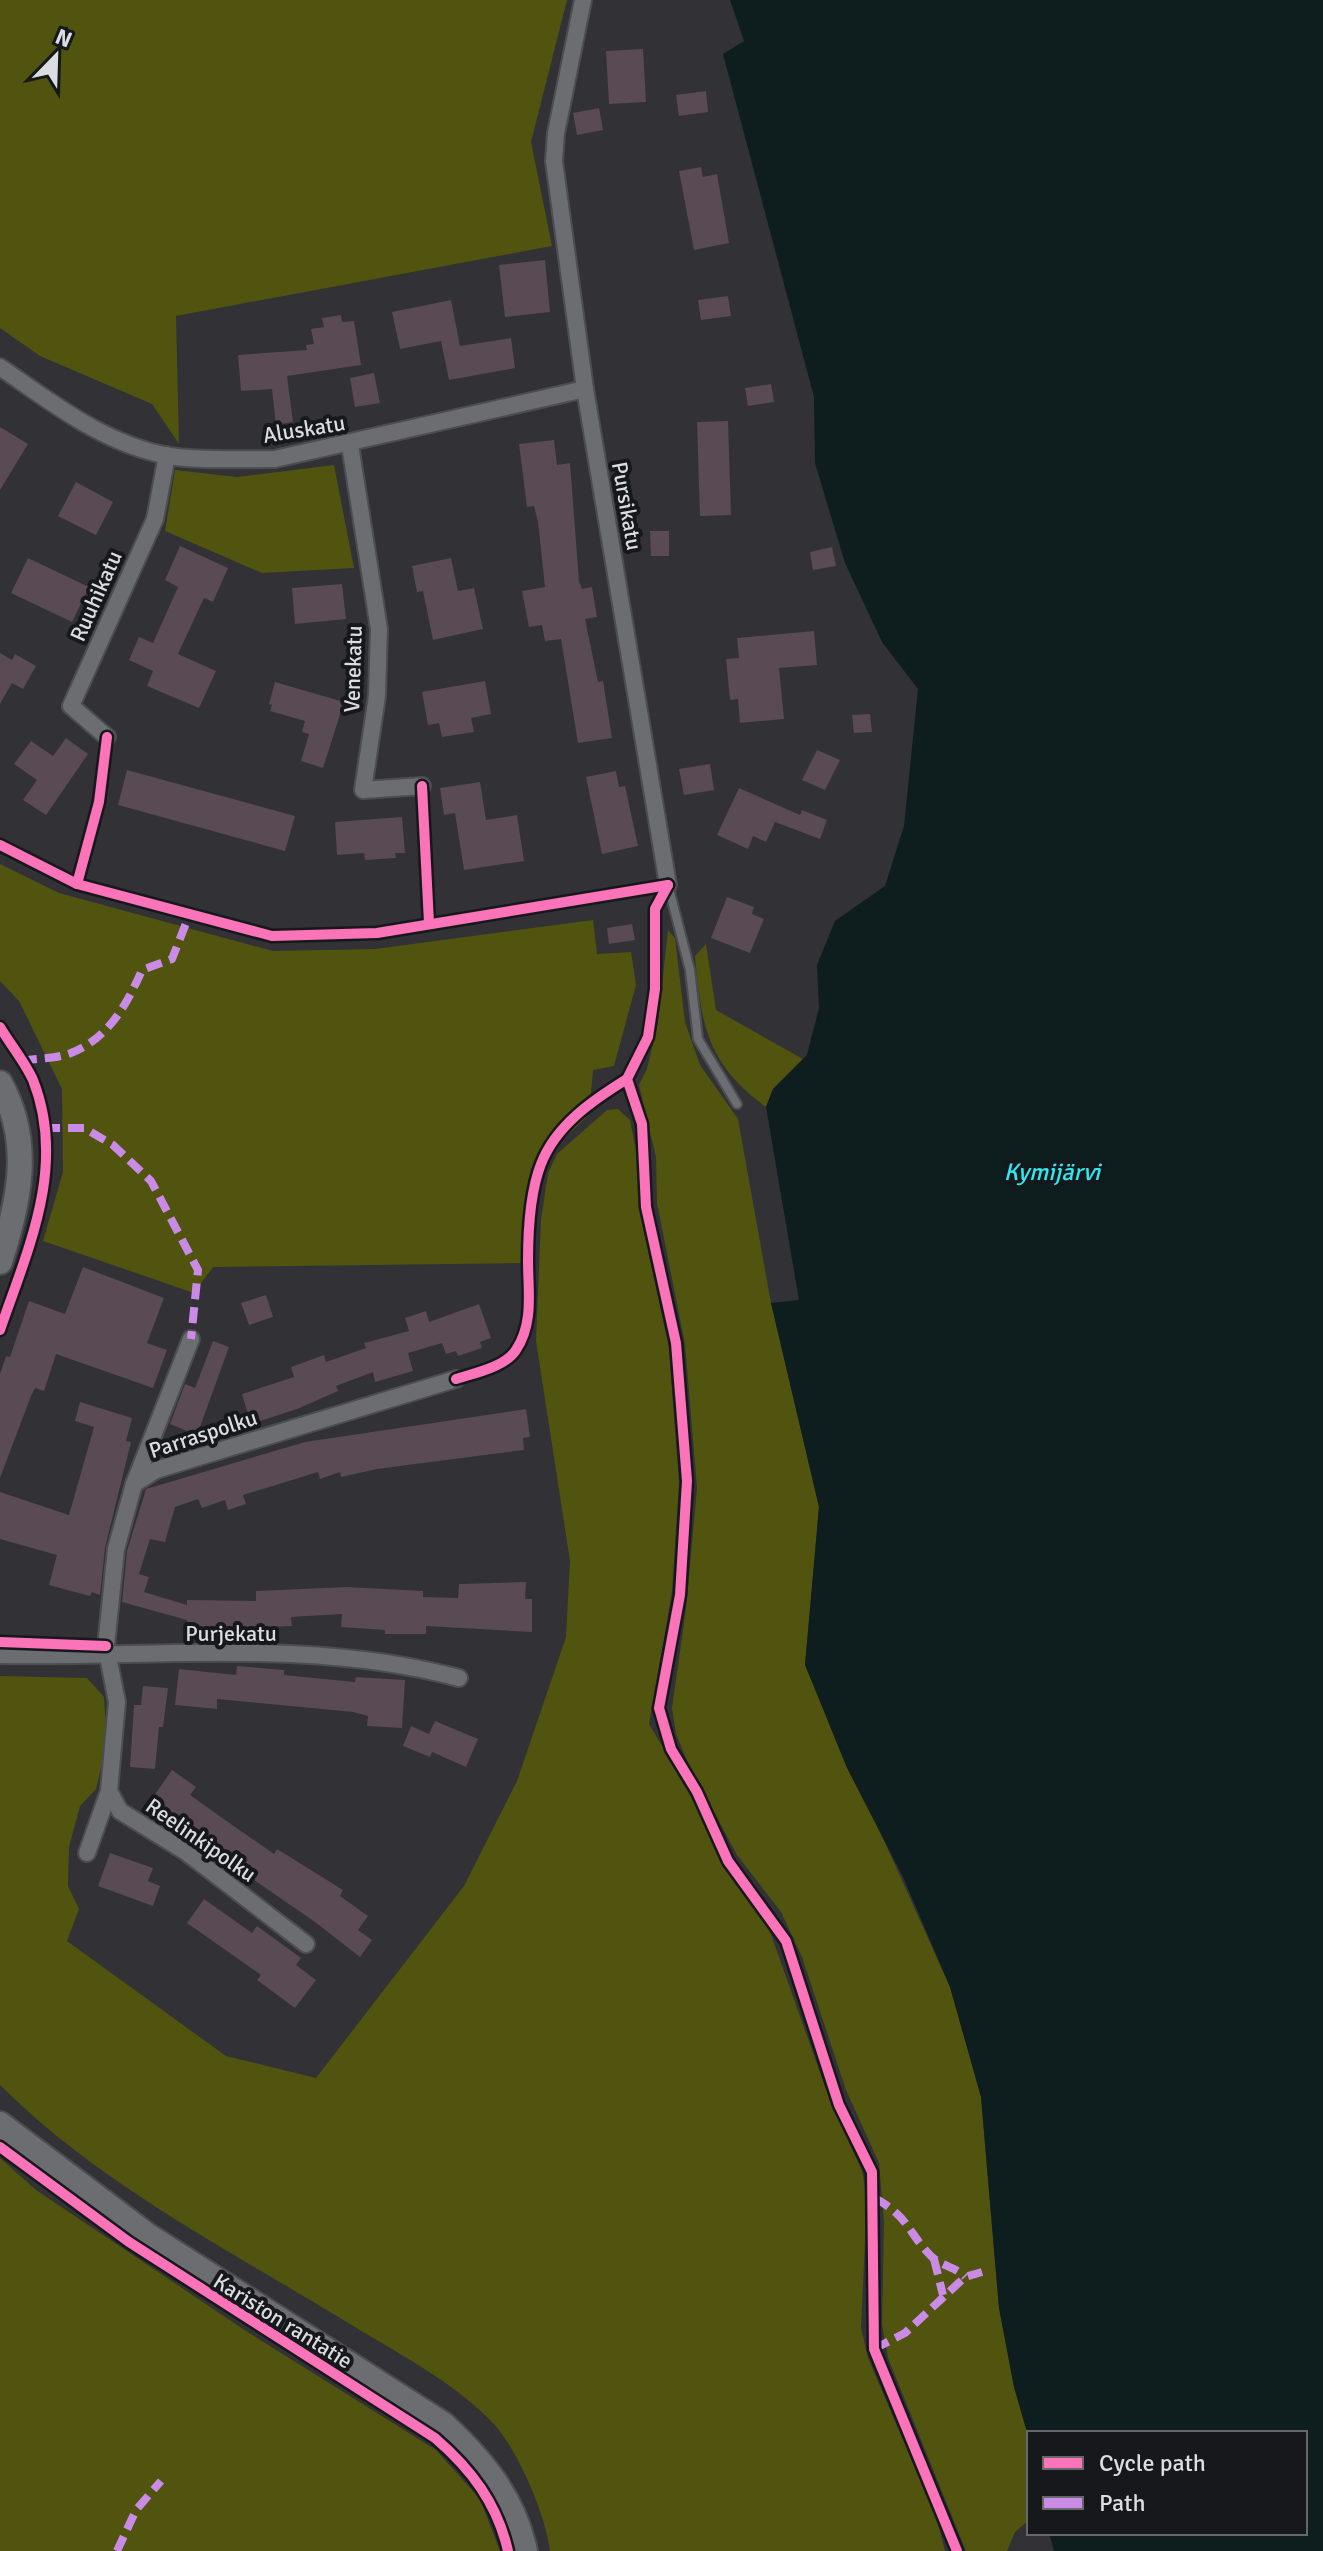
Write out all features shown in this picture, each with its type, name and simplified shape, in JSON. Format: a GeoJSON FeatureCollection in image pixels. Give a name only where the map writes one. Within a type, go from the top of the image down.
{"type":"FeatureCollection","features":[{"type":"Feature","properties":{"kind":"street","name":"Pursikatu"},"geometry":{"type":"LineString","coordinates":[[583,0],[556,133],[554,161],[585,389],[668,885]]}},
{"type":"Feature","properties":{"kind":"street","name":"Aluskatu"},"geometry":{"type":"LineString","coordinates":[[0,367],[70,416],[116,438],[167,455],[275,459],[350,445],[540,396],[585,389]]}},
{"type":"Feature","properties":{"kind":"street","name":"Venekatu"},"geometry":{"type":"LineString","coordinates":[[350,445],[379,629],[377,696],[363,790],[422,786]]}},
{"type":"Feature","properties":{"kind":"street","name":"Ruuhikatu"},"geometry":{"type":"LineString","coordinates":[[107,737],[71,706],[155,519],[167,455]]}},
{"type":"Feature","properties":{"kind":"street"},"geometry":{"type":"LineString","coordinates":[[0,1083],[20,1147],[19,1201],[0,1262]]}},
{"type":"Feature","properties":{"kind":"street"},"geometry":{"type":"LineString","coordinates":[[134,1484],[191,1339]]}},
{"type":"Feature","properties":{"kind":"street","name":"Parraspolku"},"geometry":{"type":"LineString","coordinates":[[107,1657],[116,1549],[134,1484],[156,1470],[456,1379]]}},
{"type":"Feature","properties":{"kind":"street","name":"Purjekatu"},"geometry":{"type":"LineString","coordinates":[[0,1655],[107,1657],[242,1652],[408,1665],[459,1678]]}},
{"type":"Feature","properties":{"kind":"street"},"geometry":{"type":"LineString","coordinates":[[87,1853],[109,1791],[117,1702],[107,1657]]}},
{"type":"Feature","properties":{"kind":"street","name":"Reelinkipolku"},"geometry":{"type":"LineString","coordinates":[[109,1791],[120,1811],[186,1852],[306,1944]]}},
{"type":"Feature","properties":{"kind":"street","name":"Kariston rantatie"},"geometry":{"type":"LineString","coordinates":[[0,2124],[147,2235],[443,2424],[477,2456],[495,2481],[510,2509],[525,2551]]}},
{"type":"Feature","properties":{"kind":"lane"},"geometry":{"type":"LineString","coordinates":[[668,885],[690,970],[698,1039],[737,1104]]}},
{"type":"Feature","properties":{"kind":"shaded area"},"geometry":{"type":"Polygon","coordinates":[[[0,0],[567,0],[531,142],[552,246],[176,316],[179,444],[152,404],[40,356],[0,328],[0,0]]]}},
{"type":"Feature","properties":{"kind":"shaded area"},"geometry":{"type":"Polygon","coordinates":[[[334,465],[354,568],[262,573],[165,531],[175,470],[237,477],[334,465]]]}},
{"type":"Feature","properties":{"kind":"shaded area"},"geometry":{"type":"Polygon","coordinates":[[[0,864],[59,893],[273,951],[375,949],[593,920],[597,954],[631,952],[636,985],[614,1066],[593,1070],[589,1115],[531,1169],[525,1263],[213,1267],[194,1293],[43,1241],[63,1172],[62,1089],[19,1001],[0,981],[0,864]]]}},
{"type":"Feature","properties":{"kind":"shaded area"},"geometry":{"type":"Polygon","coordinates":[[[668,930],[675,938],[685,1022],[700,1065],[738,1119],[771,1303],[819,1507],[805,1665],[950,1987],[981,2097],[999,2308],[1014,2387],[1027,2432],[1027,2522],[1015,2532],[1007,2551],[966,2551],[888,2358],[882,2325],[884,2223],[879,2163],[846,2090],[802,1957],[781,1912],[737,1855],[676,1734],[672,1708],[686,1609],[697,1488],[685,1344],[657,1203],[656,1157],[639,1085],[647,1069],[658,1022],[668,930]]]}},
{"type":"Feature","properties":{"kind":"shaded area"},"geometry":{"type":"Polygon","coordinates":[[[706,944],[716,1010],[803,1059],[773,1089],[766,1107],[731,1075],[711,1041],[700,1003],[695,956],[706,944]]]}},
{"type":"Feature","properties":{"kind":"shaded area"},"geometry":{"type":"Polygon","coordinates":[[[618,1109],[630,1120],[639,1166],[643,1227],[669,1348],[679,1483],[672,1592],[649,1724],[689,1791],[720,1859],[768,1926],[828,2095],[862,2171],[867,2197],[861,2328],[868,2358],[937,2520],[945,2551],[550,2551],[543,2519],[519,2463],[500,2431],[474,2405],[420,2366],[210,2241],[121,2184],[38,2120],[0,2085],[0,1676],[87,1678],[104,1697],[107,1743],[96,1789],[80,1806],[69,1847],[68,1886],[79,1909],[67,1941],[226,2056],[316,2078],[464,1886],[517,1781],[566,1637],[570,1561],[536,1341],[541,1220],[548,1173],[557,1154],[607,1110],[618,1109]]]}},
{"type":"Feature","properties":{"kind":"shaded area"},"geometry":{"type":"Polygon","coordinates":[[[0,2158],[36,2190],[243,2329],[436,2450],[480,2499],[500,2551],[0,2551],[0,2158]]]}},
{"type":"Feature","properties":{"kind":"water","name":"Kymijärvi"},"geometry":{"type":"Polygon","coordinates":[[[730,0],[1323,0],[1323,2551],[1054,2551],[1050,2535],[1307,2535],[1307,2431],[1027,2432],[1014,2387],[999,2308],[981,2097],[950,1987],[903,1877],[847,1768],[805,1665],[819,1507],[771,1303],[799,1300],[766,1107],[773,1089],[807,1055],[819,1008],[817,965],[835,921],[885,886],[904,826],[918,689],[882,642],[845,563],[815,463],[814,397],[723,54],[744,41],[730,0]]]}},
{"type":"Feature","properties":{"kind":"building"},"geometry":{"type":"Polygon","coordinates":[[[643,49],[646,102],[609,104],[606,51],[643,49]]]}},
{"type":"Feature","properties":{"kind":"building"},"geometry":{"type":"Polygon","coordinates":[[[706,91],[708,112],[679,116],[676,95],[706,91]]]}},
{"type":"Feature","properties":{"kind":"building"},"geometry":{"type":"Polygon","coordinates":[[[599,108],[603,130],[577,135],[573,113],[599,108]]]}},
{"type":"Feature","properties":{"kind":"building"},"geometry":{"type":"Polygon","coordinates":[[[701,167],[703,177],[717,174],[729,243],[694,250],[679,171],[701,167]]]}},
{"type":"Feature","properties":{"kind":"building"},"geometry":{"type":"Polygon","coordinates":[[[545,260],[550,312],[505,317],[499,265],[545,260]]]}},
{"type":"Feature","properties":{"kind":"building"},"geometry":{"type":"Polygon","coordinates":[[[728,296],[731,316],[701,320],[698,300],[728,296]]]}},
{"type":"Feature","properties":{"kind":"building"},"geometry":{"type":"Polygon","coordinates":[[[451,300],[460,346],[511,338],[515,368],[449,380],[441,341],[400,349],[392,312],[451,300]]]}},
{"type":"Feature","properties":{"kind":"building"},"geometry":{"type":"Polygon","coordinates":[[[341,315],[342,322],[354,321],[361,365],[287,376],[293,422],[276,425],[272,389],[241,391],[238,355],[307,350],[306,345],[314,344],[311,329],[324,327],[322,318],[341,315]]]}},
{"type":"Feature","properties":{"kind":"building"},"geometry":{"type":"Polygon","coordinates":[[[374,373],[380,403],[355,407],[350,378],[374,373]]]}},
{"type":"Feature","properties":{"kind":"building"},"geometry":{"type":"Polygon","coordinates":[[[771,384],[774,402],[748,406],[745,388],[771,384]]]}},
{"type":"Feature","properties":{"kind":"building"},"geometry":{"type":"Polygon","coordinates":[[[728,421],[731,515],[700,516],[697,422],[728,421]]]}},
{"type":"Feature","properties":{"kind":"building"},"geometry":{"type":"Polygon","coordinates":[[[0,427],[28,444],[0,490],[0,427]]]}},
{"type":"Feature","properties":{"kind":"building"},"geometry":{"type":"Polygon","coordinates":[[[554,440],[557,465],[570,463],[579,581],[582,589],[592,587],[597,617],[585,619],[598,682],[603,681],[612,738],[578,743],[561,639],[545,641],[542,625],[529,627],[522,591],[545,587],[538,522],[534,506],[527,507],[519,444],[554,440]]]}},
{"type":"Feature","properties":{"kind":"building"},"geometry":{"type":"Polygon","coordinates":[[[76,482],[113,502],[96,535],[58,516],[76,482]]]}},
{"type":"Feature","properties":{"kind":"building"},"geometry":{"type":"Polygon","coordinates":[[[650,531],[669,531],[669,556],[651,556],[650,531]]]}},
{"type":"Feature","properties":{"kind":"building"},"geometry":{"type":"Polygon","coordinates":[[[180,546],[228,568],[213,602],[204,598],[178,654],[216,671],[199,708],[147,686],[153,671],[129,660],[139,637],[153,643],[178,587],[165,580],[180,546]]]}},
{"type":"Feature","properties":{"kind":"building"},"geometry":{"type":"Polygon","coordinates":[[[832,547],[836,566],[813,570],[810,552],[832,547]]]}},
{"type":"Feature","properties":{"kind":"building"},"geometry":{"type":"Polygon","coordinates":[[[28,558],[89,587],[72,622],[11,593],[28,558]]]}},
{"type":"Feature","properties":{"kind":"building"},"geometry":{"type":"Polygon","coordinates":[[[451,558],[458,591],[474,588],[483,629],[433,640],[423,591],[417,592],[412,566],[451,558]]]}},
{"type":"Feature","properties":{"kind":"building"},"geometry":{"type":"Polygon","coordinates":[[[342,584],[346,619],[295,624],[292,588],[342,584]]]}},
{"type":"Feature","properties":{"kind":"building"},"geometry":{"type":"Polygon","coordinates":[[[814,631],[817,665],[779,668],[784,719],[740,723],[738,699],[730,700],[726,659],[739,658],[737,638],[814,631]]]}},
{"type":"Feature","properties":{"kind":"building"},"geometry":{"type":"Polygon","coordinates":[[[0,653],[12,660],[15,654],[36,666],[23,689],[12,683],[0,704],[0,653]]]}},
{"type":"Feature","properties":{"kind":"building"},"geometry":{"type":"Polygon","coordinates":[[[485,681],[491,714],[471,718],[474,732],[442,737],[439,723],[428,725],[422,692],[485,681]]]}},
{"type":"Feature","properties":{"kind":"building"},"geometry":{"type":"Polygon","coordinates":[[[275,682],[344,702],[323,768],[301,761],[309,734],[302,732],[305,721],[270,711],[275,682]]]}},
{"type":"Feature","properties":{"kind":"building"},"geometry":{"type":"Polygon","coordinates":[[[870,714],[872,732],[854,733],[852,715],[870,714]]]}},
{"type":"Feature","properties":{"kind":"building"},"geometry":{"type":"Polygon","coordinates":[[[66,738],[88,754],[46,815],[23,800],[37,780],[14,764],[31,741],[53,756],[66,738]]]}},
{"type":"Feature","properties":{"kind":"building"},"geometry":{"type":"Polygon","coordinates":[[[817,750],[840,760],[825,790],[802,780],[817,750]]]}},
{"type":"Feature","properties":{"kind":"building"},"geometry":{"type":"Polygon","coordinates":[[[710,764],[714,790],[684,795],[679,769],[710,764]]]}},
{"type":"Feature","properties":{"kind":"building"},"geometry":{"type":"Polygon","coordinates":[[[127,770],[295,816],[285,851],[118,805],[127,770]]]}},
{"type":"Feature","properties":{"kind":"building"},"geometry":{"type":"Polygon","coordinates":[[[616,771],[619,787],[625,786],[638,846],[602,854],[586,777],[616,771]]]}},
{"type":"Feature","properties":{"kind":"building"},"geometry":{"type":"Polygon","coordinates":[[[480,782],[486,820],[517,815],[524,861],[464,870],[455,813],[444,815],[440,788],[480,782]]]}},
{"type":"Feature","properties":{"kind":"building"},"geometry":{"type":"Polygon","coordinates":[[[739,788],[800,815],[802,810],[827,820],[820,839],[775,822],[766,842],[753,836],[748,849],[717,835],[739,788]]]}},
{"type":"Feature","properties":{"kind":"building"},"geometry":{"type":"Polygon","coordinates":[[[402,817],[405,853],[395,853],[396,858],[365,860],[364,853],[337,855],[335,822],[402,817]]]}},
{"type":"Feature","properties":{"kind":"building"},"geometry":{"type":"Polygon","coordinates":[[[727,897],[754,907],[752,914],[764,919],[750,953],[711,938],[727,897]]]}},
{"type":"Feature","properties":{"kind":"building"},"geometry":{"type":"Polygon","coordinates":[[[632,924],[635,940],[609,944],[607,928],[632,924]]]}},
{"type":"Feature","properties":{"kind":"building"},"geometry":{"type":"Polygon","coordinates":[[[83,1267],[164,1298],[147,1343],[167,1350],[153,1388],[56,1354],[44,1391],[35,1388],[31,1396],[0,1478],[0,1374],[6,1356],[10,1357],[29,1301],[65,1314],[83,1267]]]}},
{"type":"Feature","properties":{"kind":"building"},"geometry":{"type":"Polygon","coordinates":[[[266,1295],[273,1317],[249,1325],[241,1303],[266,1295]]]}},
{"type":"Feature","properties":{"kind":"building"},"geometry":{"type":"Polygon","coordinates":[[[479,1304],[491,1338],[480,1342],[482,1348],[458,1356],[456,1351],[446,1354],[442,1343],[408,1353],[413,1371],[375,1382],[373,1372],[336,1386],[338,1391],[297,1409],[251,1424],[242,1394],[294,1377],[291,1367],[324,1355],[326,1362],[366,1348],[364,1343],[409,1331],[405,1318],[426,1311],[429,1322],[479,1304]]]}},
{"type":"Feature","properties":{"kind":"building"},"geometry":{"type":"Polygon","coordinates":[[[213,1341],[229,1347],[197,1435],[170,1424],[185,1384],[195,1388],[213,1341]]]}},
{"type":"Feature","properties":{"kind":"building"},"geometry":{"type":"Polygon","coordinates":[[[80,1402],[132,1418],[126,1441],[131,1442],[105,1548],[100,1595],[92,1592],[90,1596],[49,1585],[57,1555],[0,1539],[0,1492],[69,1515],[94,1427],[75,1421],[80,1402]]]}},
{"type":"Feature","properties":{"kind":"building"},"geometry":{"type":"Polygon","coordinates":[[[526,1409],[530,1437],[523,1438],[524,1450],[377,1469],[341,1477],[340,1472],[320,1479],[318,1472],[243,1495],[246,1504],[228,1510],[225,1500],[202,1508],[198,1499],[175,1507],[165,1542],[150,1539],[139,1574],[149,1577],[144,1592],[187,1605],[187,1600],[256,1601],[256,1591],[347,1587],[423,1591],[423,1597],[458,1598],[459,1584],[526,1582],[525,1599],[532,1599],[532,1632],[426,1626],[426,1634],[385,1634],[385,1630],[341,1627],[342,1614],[291,1617],[292,1626],[244,1628],[244,1631],[187,1629],[187,1620],[122,1602],[127,1551],[146,1489],[305,1442],[526,1409]]]}},
{"type":"Feature","properties":{"kind":"building"},"geometry":{"type":"Polygon","coordinates":[[[237,1666],[284,1670],[284,1675],[355,1682],[356,1677],[405,1680],[402,1728],[367,1726],[368,1716],[353,1712],[217,1699],[217,1709],[175,1705],[179,1669],[236,1675],[237,1666]]]}},
{"type":"Feature","properties":{"kind":"building"},"geometry":{"type":"Polygon","coordinates":[[[143,1686],[168,1688],[163,1727],[159,1727],[155,1769],[130,1767],[134,1705],[141,1705],[143,1686]]]}},
{"type":"Feature","properties":{"kind":"building"},"geometry":{"type":"Polygon","coordinates":[[[435,1721],[478,1739],[466,1767],[432,1752],[430,1757],[403,1746],[411,1726],[429,1734],[435,1721]]]}},
{"type":"Feature","properties":{"kind":"building"},"geometry":{"type":"Polygon","coordinates":[[[172,1770],[196,1787],[190,1795],[228,1822],[274,1854],[277,1849],[343,1890],[340,1896],[368,1916],[358,1930],[372,1940],[360,1957],[315,1922],[147,1806],[172,1770]]]}},
{"type":"Feature","properties":{"kind":"building"},"geometry":{"type":"Polygon","coordinates":[[[110,1853],[153,1868],[148,1881],[160,1886],[153,1906],[98,1886],[110,1853]]]}},
{"type":"Feature","properties":{"kind":"building"},"geometry":{"type":"Polygon","coordinates":[[[204,1899],[252,1933],[257,1926],[301,1958],[296,1965],[316,1980],[295,2008],[257,1980],[261,1975],[187,1923],[204,1899]]]}},
{"type":"Feature","properties":{"kind":"marked path"},"geometry":{"type":"LineString","coordinates":[[21,1061],[65,1055],[96,1038],[115,1019],[142,970],[172,959],[190,913]]}},
{"type":"Feature","properties":{"kind":"marked path"},"geometry":{"type":"LineString","coordinates":[[44,1128],[84,1128],[113,1145],[151,1181],[198,1270],[191,1339]]}},
{"type":"Feature","properties":{"kind":"marked path"},"geometry":{"type":"LineString","coordinates":[[875,2198],[902,2219],[932,2257],[965,2277]]}},
{"type":"Feature","properties":{"kind":"marked path"},"geometry":{"type":"LineString","coordinates":[[934,2259],[943,2295]]}},
{"type":"Feature","properties":{"kind":"marked path"},"geometry":{"type":"LineString","coordinates":[[874,2349],[905,2333],[965,2277],[982,2272]]}},
{"type":"Feature","properties":{"kind":"marked path"},"geometry":{"type":"LineString","coordinates":[[117,2551],[136,2510],[161,2481]]}},
{"type":"Feature","properties":{"kind":"cycle path"},"geometry":{"type":"LineString","coordinates":[[77,884],[99,802],[107,737]]}},
{"type":"Feature","properties":{"kind":"cycle path"},"geometry":{"type":"LineString","coordinates":[[422,786],[429,923]]}},
{"type":"Feature","properties":{"kind":"cycle path"},"geometry":{"type":"LineString","coordinates":[[0,845],[77,884],[272,936],[377,933],[668,885]]}},
{"type":"Feature","properties":{"kind":"cycle path"},"geometry":{"type":"LineString","coordinates":[[668,885],[655,909],[655,989],[648,1037],[627,1079],[642,1124],[646,1207],[676,1343],[687,1481],[680,1595],[659,1708],[671,1749],[697,1792],[728,1861],[786,1941],[839,2105],[872,2172],[874,2349],[957,2551]]}},
{"type":"Feature","properties":{"kind":"cycle path"},"geometry":{"type":"LineString","coordinates":[[0,1027],[33,1080],[42,1112],[46,1144],[40,1207],[0,1330]]}},
{"type":"Feature","properties":{"kind":"cycle path"},"geometry":{"type":"LineString","coordinates":[[456,1379],[505,1361],[522,1340],[528,1318],[529,1225],[534,1187],[541,1164],[556,1137],[577,1115],[627,1079]]}},
{"type":"Feature","properties":{"kind":"cycle path"},"geometry":{"type":"LineString","coordinates":[[0,1642],[106,1646]]}},
{"type":"Feature","properties":{"kind":"cycle path"},"geometry":{"type":"LineString","coordinates":[[0,2147],[129,2242],[435,2438],[481,2488],[497,2517],[508,2551]]}}]}
